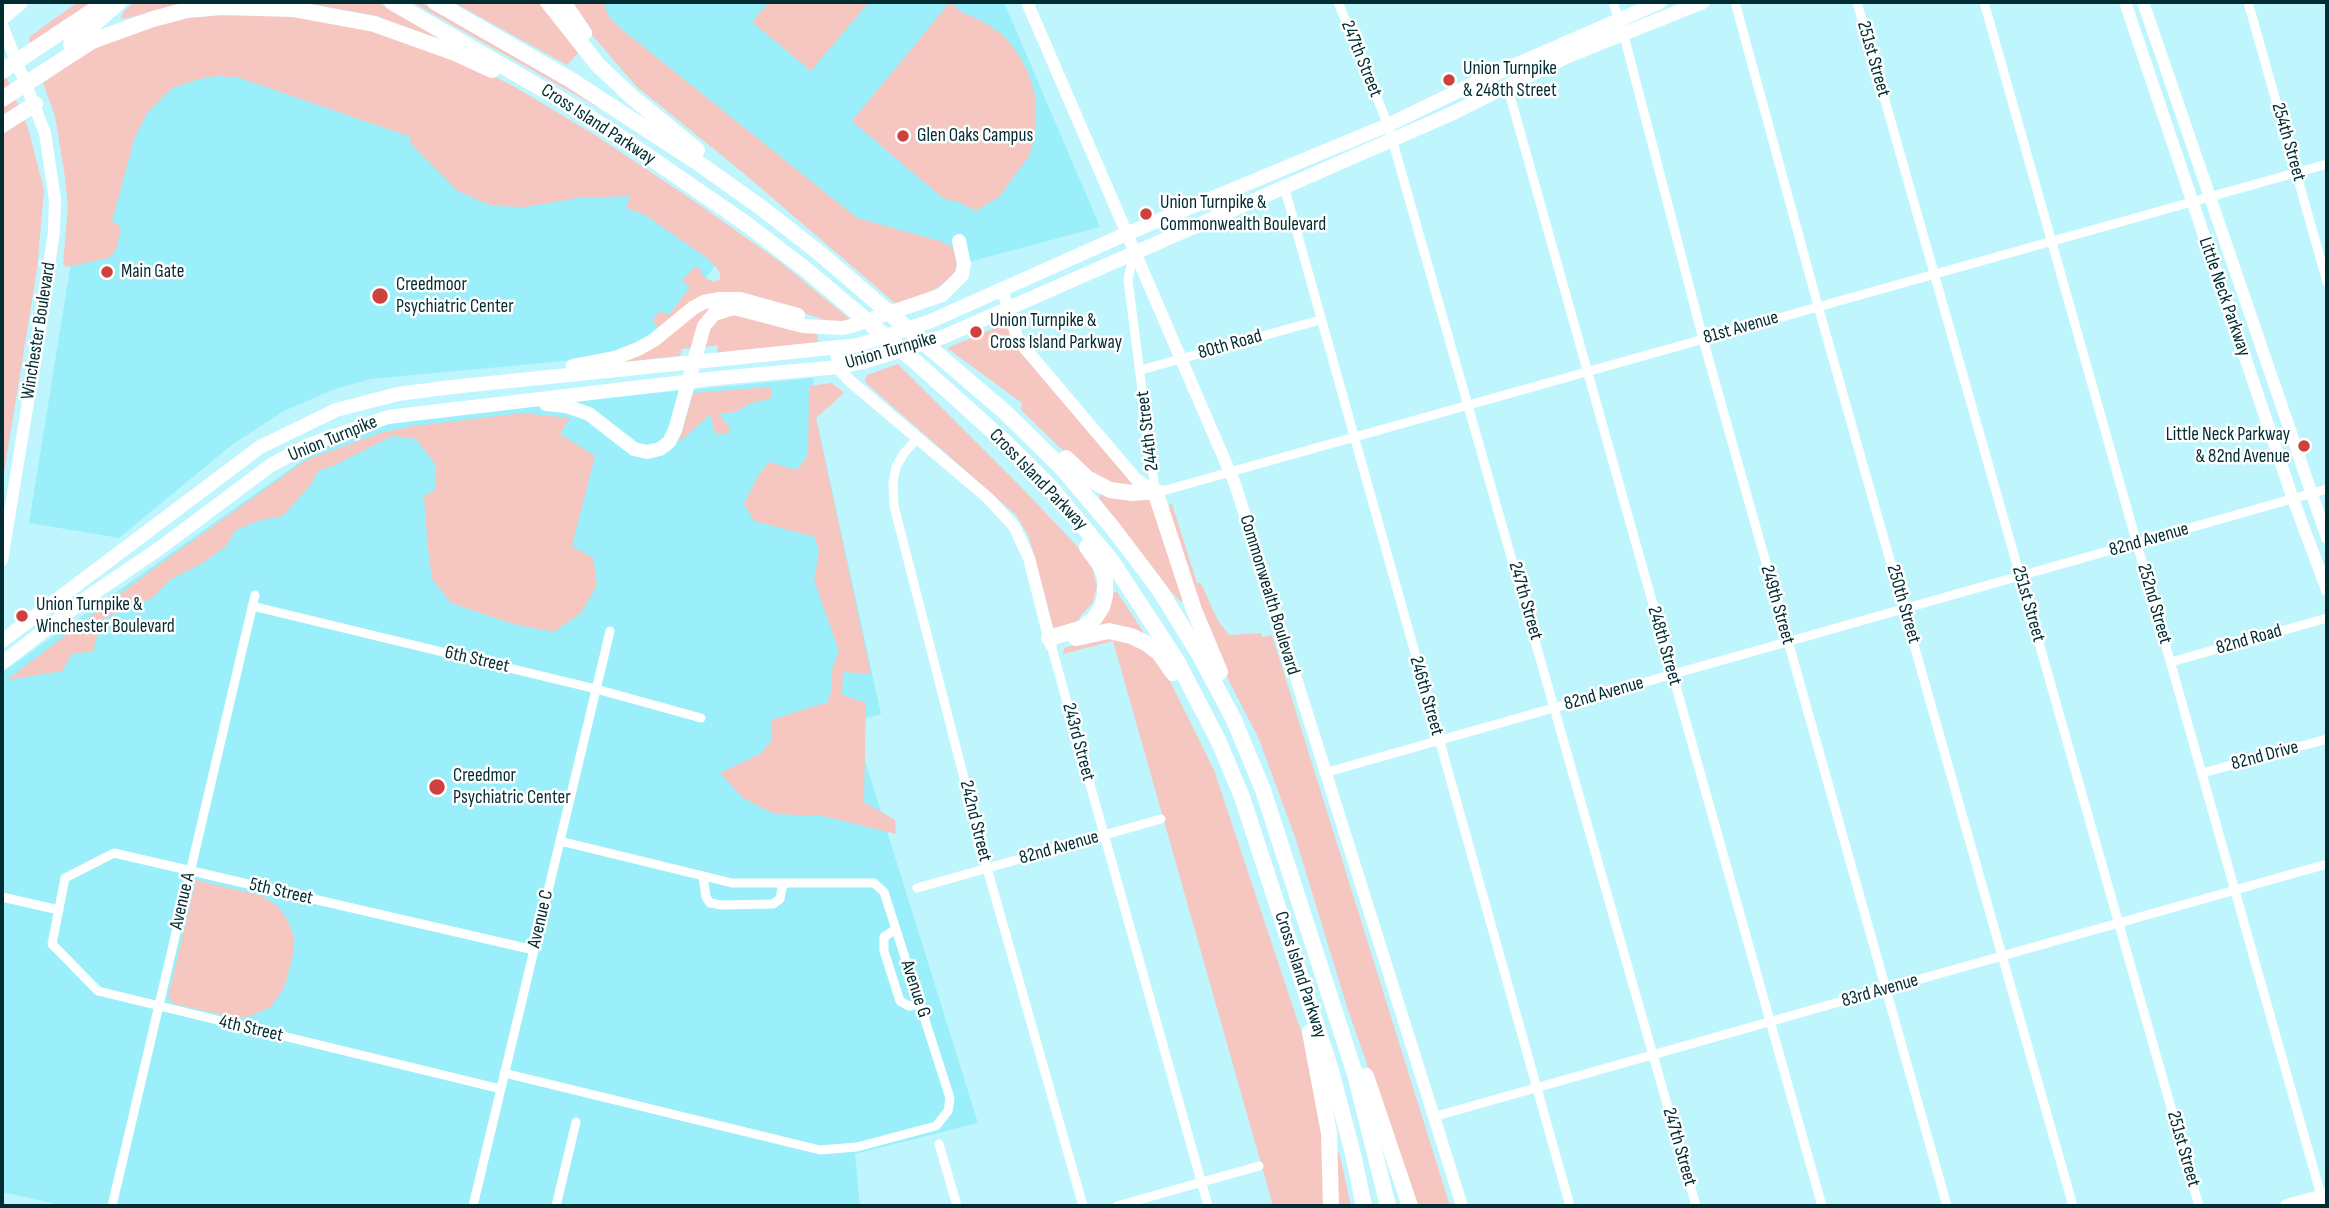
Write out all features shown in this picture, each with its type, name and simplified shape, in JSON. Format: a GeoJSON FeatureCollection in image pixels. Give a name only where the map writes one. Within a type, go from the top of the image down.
{"type":"FeatureCollection","features":[{"type":"Feature","properties":{"kind":"highway"},"geometry":{"type":"LineString","coordinates":[[2,17],[20,2]]}},
{"type":"Feature","properties":{"kind":"highway"},"geometry":{"type":"LineString","coordinates":[[86,31],[106,2]]}},
{"type":"Feature","properties":{"kind":"highway"},"geometry":{"type":"LineString","coordinates":[[2,98],[119,2]]}},
{"type":"Feature","properties":{"kind":"highway","name":"Cross Island Parkway"},"geometry":{"type":"LineString","coordinates":[[392,2],[560,99],[620,137],[745,223],[804,268],[918,363],[1006,443],[1051,488],[1129,584],[1178,661],[1219,742],[1252,824],[1343,1115],[1364,1206]]}},
{"type":"Feature","properties":{"kind":"highway","name":"Cross Island Parkway"},"geometry":{"type":"LineString","coordinates":[[435,2],[571,80],[636,121],[759,206],[817,251],[1006,413],[1088,497],[1137,558],[1180,622],[1234,720],[1276,825],[1364,1108],[1388,1206]]}},
{"type":"Feature","properties":{"kind":"highway"},"geometry":{"type":"LineString","coordinates":[[548,2],[598,65],[632,97],[817,251]]}},
{"type":"Feature","properties":{"kind":"highway"},"geometry":{"type":"LineString","coordinates":[[563,2],[605,61],[635,95],[686,141]]}},
{"type":"Feature","properties":{"kind":"highway"},"geometry":{"type":"LineString","coordinates":[[2,71],[86,31],[187,10],[254,7],[331,15],[374,24],[455,53],[539,93],[620,137]]}},
{"type":"Feature","properties":{"kind":"highway"},"geometry":{"type":"LineString","coordinates":[[2,125],[35,104]]}},
{"type":"Feature","properties":{"kind":"highway"},"geometry":{"type":"LineString","coordinates":[[1006,413],[1054,445],[1080,472],[1103,487],[1124,493],[1155,491],[1194,610],[1219,670],[1234,720]]}},
{"type":"Feature","properties":{"kind":"highway"},"geometry":{"type":"LineString","coordinates":[[1006,443],[1041,493],[1097,559],[1105,578],[1105,596],[1094,619],[1076,631],[1050,641]]}},
{"type":"Feature","properties":{"kind":"highway"},"geometry":{"type":"LineString","coordinates":[[1050,641],[1109,631],[1125,633],[1146,643],[1164,659],[1186,699],[1219,742]]}},
{"type":"Feature","properties":{"kind":"highway"},"geometry":{"type":"LineString","coordinates":[[1303,983],[1329,1133],[1331,1206]]}},
{"type":"Feature","properties":{"kind":"highway"},"geometry":{"type":"LineString","coordinates":[[1327,986],[1359,1055],[1410,1206]]}},
{"type":"Feature","properties":{"kind":"main road","name":"Union Turnpike"},"geometry":{"type":"LineString","coordinates":[[2,641],[260,447],[336,410],[398,394],[509,380],[859,345],[931,321],[1126,234],[1390,132],[1453,113],[1621,26],[1660,2]]}},
{"type":"Feature","properties":{"kind":"main road","name":"Union Turnpike"},"geometry":{"type":"LineString","coordinates":[[2,663],[88,597],[280,460],[309,445],[388,417],[718,377],[839,366],[864,362],[943,337],[1284,186],[1390,132],[1483,79],[1621,26],[1703,2]]}},
{"type":"Feature","properties":{"kind":"main road"},"geometry":{"type":"LineString","coordinates":[[514,401],[566,406],[589,414],[634,449],[647,452],[660,449],[668,442],[675,429],[704,326],[714,314],[734,308],[803,326],[847,327],[942,295],[956,284],[962,275],[964,264],[959,241]]}},
{"type":"Feature","properties":{"kind":"main road"},"geometry":{"type":"LineString","coordinates":[[509,380],[615,358],[639,349],[693,308],[720,299],[740,299],[847,327]]}},
{"type":"Feature","properties":{"kind":"main road"},"geometry":{"type":"LineString","coordinates":[[2287,1206],[2324,1199]]}},
{"type":"Feature","properties":{"kind":"street","name":"Commonwealth Boulevard"},"geometry":{"type":"LineString","coordinates":[[1027,2],[1230,472],[1461,1206]]}},
{"type":"Feature","properties":{"kind":"street","name":"247th Street"},"geometry":{"type":"LineString","coordinates":[[1338,2],[1390,132],[1696,1206]]}},
{"type":"Feature","properties":{"kind":"street","name":"249th Street"},"geometry":{"type":"LineString","coordinates":[[1613,2],[1703,339],[1947,1206]]}},
{"type":"Feature","properties":{"kind":"street","name":"250th Street"},"geometry":{"type":"LineString","coordinates":[[1735,2],[1818,306],[2073,1206]]}},
{"type":"Feature","properties":{"kind":"street","name":"251st Street"},"geometry":{"type":"LineString","coordinates":[[1857,2],[2199,1206]]}},
{"type":"Feature","properties":{"kind":"street","name":"252nd Street"},"geometry":{"type":"LineString","coordinates":[[1984,2],[2324,1199]]}},
{"type":"Feature","properties":{"kind":"street","name":"Little Neck Parkway"},"geometry":{"type":"LineString","coordinates":[[2125,2],[2293,499],[2327,590]]}},
{"type":"Feature","properties":{"kind":"street","name":"Little Neck Parkway"},"geometry":{"type":"LineString","coordinates":[[2143,2],[2327,538]]}},
{"type":"Feature","properties":{"kind":"street","name":"254th Street"},"geometry":{"type":"LineString","coordinates":[[2248,2],[2327,282]]}},
{"type":"Feature","properties":{"kind":"street","name":"Winchester Boulevard"},"geometry":{"type":"LineString","coordinates":[[2,25],[45,133],[55,200],[54,232],[2,560]]}},
{"type":"Feature","properties":{"kind":"street","name":"248th Street"},"geometry":{"type":"LineString","coordinates":[[1507,85],[1822,1206]]}},
{"type":"Feature","properties":{"kind":"street","name":"81st Avenue"},"geometry":{"type":"LineString","coordinates":[[1155,491],[2327,164]]}},
{"type":"Feature","properties":{"kind":"street","name":"246th Street"},"geometry":{"type":"LineString","coordinates":[[1284,186],[1570,1206]]}},
{"type":"Feature","properties":{"kind":"street","name":"244th Street"},"geometry":{"type":"LineString","coordinates":[[1134,252],[1128,280],[1155,491]]}},
{"type":"Feature","properties":{"kind":"street"},"geometry":{"type":"LineString","coordinates":[[1002,289],[1017,337],[1023,346],[1136,479],[1155,491]]}},
{"type":"Feature","properties":{"kind":"street","name":"80th Road"},"geometry":{"type":"LineString","coordinates":[[1141,370],[1320,320]]}},
{"type":"Feature","properties":{"kind":"street","name":"243rd Street"},"geometry":{"type":"LineString","coordinates":[[835,349],[839,366],[849,380],[982,493],[1014,526],[1029,558],[1209,1206]]}},
{"type":"Feature","properties":{"kind":"street","name":"242nd Street"},"geometry":{"type":"LineString","coordinates":[[917,439],[896,467],[893,499],[987,868],[1083,1206]]}},
{"type":"Feature","properties":{"kind":"street","name":"82nd Avenue"},"geometry":{"type":"LineString","coordinates":[[1324,773],[2327,489]]}},
{"type":"Feature","properties":{"kind":"street","name":"Avenue A"},"geometry":{"type":"LineString","coordinates":[[113,1206],[254,595]]}},
{"type":"Feature","properties":{"kind":"street","name":"6th Street"},"geometry":{"type":"LineString","coordinates":[[252,606],[596,689],[701,718]]}},
{"type":"Feature","properties":{"kind":"street","name":"82nd Road"},"geometry":{"type":"LineString","coordinates":[[2171,662],[2327,618]]}},
{"type":"Feature","properties":{"kind":"street","name":"Avenue C"},"geometry":{"type":"LineString","coordinates":[[473,1206],[610,631]]}},
{"type":"Feature","properties":{"kind":"street","name":"82nd Drive"},"geometry":{"type":"LineString","coordinates":[[2202,773],[2327,739]]}},
{"type":"Feature","properties":{"kind":"street","name":"82nd Avenue"},"geometry":{"type":"LineString","coordinates":[[917,888],[1161,819]]}},
{"type":"Feature","properties":{"kind":"street"},"geometry":{"type":"LineString","coordinates":[[559,841],[732,883],[783,883],[780,899],[773,904],[722,905],[710,902],[706,897],[703,876]]}},
{"type":"Feature","properties":{"kind":"street","name":"5th Street"},"geometry":{"type":"LineString","coordinates":[[59,911],[65,878],[114,853],[534,950]]}},
{"type":"Feature","properties":{"kind":"street","name":"83rd Avenue"},"geometry":{"type":"LineString","coordinates":[[1433,1117],[2327,864]]}},
{"type":"Feature","properties":{"kind":"street","name":"Avenue G"},"geometry":{"type":"LineString","coordinates":[[504,1073],[820,1150],[857,1147],[936,1126],[948,1111],[950,1098],[884,892],[874,883],[783,883]]}},
{"type":"Feature","properties":{"kind":"street"},"geometry":{"type":"LineString","coordinates":[[2,897],[59,911]]}},
{"type":"Feature","properties":{"kind":"street","name":"4th Street"},"geometry":{"type":"LineString","coordinates":[[59,911],[52,944],[98,991],[501,1088]]}},
{"type":"Feature","properties":{"kind":"street"},"geometry":{"type":"LineString","coordinates":[[896,929],[884,937],[884,951],[900,1001],[909,1006],[920,1004]]}},
{"type":"Feature","properties":{"kind":"street"},"geometry":{"type":"LineString","coordinates":[[556,1206],[576,1122]]}},
{"type":"Feature","properties":{"kind":"street"},"geometry":{"type":"LineString","coordinates":[[939,1144],[957,1206]]}},
{"type":"Feature","properties":{"kind":"street"},"geometry":{"type":"LineString","coordinates":[[1117,1206],[1259,1166]]}},
{"type":"Feature","properties":{"kind":"shaded area"},"geometry":{"type":"Polygon","coordinates":[[[78,2],[94,2],[30,45],[29,37],[78,2]]]}},
{"type":"Feature","properties":{"kind":"shaded area"},"geometry":{"type":"Polygon","coordinates":[[[134,2],[216,2],[196,3],[121,19],[123,12],[134,2]]]}},
{"type":"Feature","properties":{"kind":"shaded area"},"geometry":{"type":"Polygon","coordinates":[[[300,2],[377,2],[450,44],[450,47],[377,16],[300,2]]]}},
{"type":"Feature","properties":{"kind":"shaded area"},"geometry":{"type":"Polygon","coordinates":[[[412,2],[420,2],[606,112],[412,2]]]}},
{"type":"Feature","properties":{"kind":"shaded area"},"geometry":{"type":"Polygon","coordinates":[[[453,2],[546,2],[579,52],[567,65],[453,2]]]}},
{"type":"Feature","properties":{"kind":"shaded area"},"geometry":{"type":"Polygon","coordinates":[[[572,2],[603,2],[609,17],[620,28],[857,218],[940,241],[952,247],[957,268],[951,278],[932,291],[896,304],[741,171],[636,86],[592,35],[572,2]]]}},
{"type":"Feature","properties":{"kind":"shaded area","name":"Glen Oaks Campus"},"geometry":{"type":"Polygon","coordinates":[[[597,2],[1004,2],[1100,227],[920,275],[630,44],[597,2]]]}},
{"type":"Feature","properties":{"kind":"shaded area"},"geometry":{"type":"Polygon","coordinates":[[[769,2],[869,2],[811,71],[752,22],[769,2]]]}},
{"type":"Feature","properties":{"kind":"shaded area"},"geometry":{"type":"Polygon","coordinates":[[[950,2],[961,12],[982,21],[1003,35],[1028,72],[1035,95],[1035,137],[1029,156],[1000,196],[976,211],[959,202],[944,199],[852,121],[950,2]]]}},
{"type":"Feature","properties":{"kind":"shaded area"},"geometry":{"type":"Polygon","coordinates":[[[270,11],[364,25],[445,52],[515,87],[595,135],[694,201],[779,261],[851,320],[836,323],[737,293],[659,329],[653,321],[654,317],[661,311],[669,315],[690,287],[682,281],[694,267],[700,268],[703,277],[714,282],[720,279],[720,272],[706,257],[645,215],[626,208],[630,196],[578,198],[526,207],[492,206],[456,190],[410,142],[411,137],[240,78],[218,76],[172,88],[147,113],[135,137],[112,221],[121,227],[116,250],[109,258],[66,267],[63,264],[68,206],[65,177],[55,116],[43,83],[87,52],[131,32],[201,13],[270,11]]]}},
{"type":"Feature","properties":{"kind":"shaded area","name":"Creedmoor Psychiatric Center"},"geometry":{"type":"Polygon","coordinates":[[[195,50],[544,124],[720,258],[687,306],[645,340],[596,358],[371,379],[335,389],[284,411],[233,444],[119,538],[29,523],[97,79],[195,50]]]}},
{"type":"Feature","properties":{"kind":"shaded area"},"geometry":{"type":"Polygon","coordinates":[[[2,67],[28,128],[44,190],[37,270],[2,485],[2,67]]]}},
{"type":"Feature","properties":{"kind":"shaded area"},"geometry":{"type":"Polygon","coordinates":[[[716,304],[692,348],[682,349],[680,356],[623,362],[700,312],[716,304]]]}},
{"type":"Feature","properties":{"kind":"shaded area"},"geometry":{"type":"Polygon","coordinates":[[[738,314],[817,333],[818,342],[717,353],[718,345],[704,347],[707,333],[713,323],[738,314]]]}},
{"type":"Feature","properties":{"kind":"shaded area"},"geometry":{"type":"Polygon","coordinates":[[[1007,323],[1014,344],[1130,480],[1131,487],[1111,486],[1074,461],[1021,410],[1022,403],[947,348],[1007,323]]]}},
{"type":"Feature","properties":{"kind":"shaded area"},"geometry":{"type":"Polygon","coordinates":[[[898,364],[1025,491],[1075,544],[1092,567],[1097,586],[1093,602],[1076,622],[1057,631],[1053,627],[1029,537],[1016,515],[867,384],[867,375],[898,364]]]}},
{"type":"Feature","properties":{"kind":"shaded area","name":"Creedmor Psychiatric Center"},"geometry":{"type":"Polygon","coordinates":[[[813,378],[816,417],[881,714],[853,722],[978,1123],[855,1154],[860,1206],[66,1206],[2,1192],[3,672],[320,448],[400,420],[813,378]]]}},
{"type":"Feature","properties":{"kind":"shaded area"},"geometry":{"type":"Polygon","coordinates":[[[832,383],[844,393],[816,418],[871,674],[843,672],[842,695],[866,703],[864,802],[895,820],[896,834],[823,816],[774,814],[743,798],[720,773],[760,754],[771,741],[771,720],[828,702],[832,688],[831,672],[839,651],[814,580],[819,552],[815,537],[754,521],[744,504],[758,476],[769,462],[796,470],[808,456],[809,386],[832,383]]]}},
{"type":"Feature","properties":{"kind":"shaded area"},"geometry":{"type":"Polygon","coordinates":[[[770,387],[770,399],[751,403],[735,412],[719,414],[730,428],[729,434],[715,433],[710,414],[679,443],[693,393],[770,387]]]}},
{"type":"Feature","properties":{"kind":"shaded area"},"geometry":{"type":"Polygon","coordinates":[[[523,413],[570,418],[560,434],[595,456],[572,546],[593,558],[597,585],[581,613],[554,632],[513,624],[451,603],[432,579],[428,549],[424,496],[435,490],[436,465],[416,439],[392,436],[318,471],[312,483],[283,516],[261,520],[236,530],[226,546],[201,564],[171,579],[152,598],[101,620],[93,652],[73,653],[62,671],[7,680],[153,569],[306,460],[380,433],[414,426],[523,413]]]}},
{"type":"Feature","properties":{"kind":"shaded area"},"geometry":{"type":"Polygon","coordinates":[[[1103,491],[1122,500],[1152,498],[1186,597],[1181,602],[1164,584],[1099,498],[1103,491]]]}},
{"type":"Feature","properties":{"kind":"shaded area"},"geometry":{"type":"Polygon","coordinates":[[[1169,504],[1172,504],[1197,583],[1201,583],[1217,619],[1229,635],[1272,635],[1450,1206],[1417,1206],[1348,1010],[1296,840],[1259,739],[1216,656],[1164,509],[1170,507],[1169,504]]]}},
{"type":"Feature","properties":{"kind":"shaded area"},"geometry":{"type":"Polygon","coordinates":[[[1117,592],[1145,634],[1126,627],[1096,627],[1112,593],[1117,592]]]}},
{"type":"Feature","properties":{"kind":"shaded area"},"geometry":{"type":"Polygon","coordinates":[[[1099,638],[1138,643],[1164,669],[1214,770],[1312,1064],[1326,1156],[1326,1206],[1273,1206],[1113,641],[1063,654],[1064,648],[1099,638]]]}},
{"type":"Feature","properties":{"kind":"shaded area"},"geometry":{"type":"Polygon","coordinates":[[[196,880],[262,896],[276,905],[286,917],[293,934],[294,950],[285,986],[271,1007],[251,1016],[237,1018],[174,1004],[168,997],[196,880]]]}},
{"type":"Feature","properties":{"kind":"shaded area"},"geometry":{"type":"Polygon","coordinates":[[[1339,1152],[1351,1206],[1337,1206],[1339,1152]]]}},
{"type":"Feature","properties":{"kind":"place","name":"Union Turnpike & 248th Street"},"geometry":{"type":"Point","coordinates":[1449,80]}},
{"type":"Feature","properties":{"kind":"place","name":"Glen Oaks Campus"},"geometry":{"type":"Point","coordinates":[903,136]}},
{"type":"Feature","properties":{"kind":"place","name":"Union Turnpike & Commonwealth Boulevard"},"geometry":{"type":"Point","coordinates":[1146,214]}},
{"type":"Feature","properties":{"kind":"place","name":"Main Gate"},"geometry":{"type":"Point","coordinates":[107,272]}},
{"type":"Feature","properties":{"kind":"place","name":"Creedmoor Psychiatric Center"},"geometry":{"type":"Point","coordinates":[380,296]}},
{"type":"Feature","properties":{"kind":"place","name":"Union Turnpike & Cross Island Parkway"},"geometry":{"type":"Point","coordinates":[976,332]}},
{"type":"Feature","properties":{"kind":"place","name":"Little Neck Parkway & 82nd Avenue"},"geometry":{"type":"Point","coordinates":[2304,446]}},
{"type":"Feature","properties":{"kind":"place","name":"Union Turnpike & Winchester Boulevard"},"geometry":{"type":"Point","coordinates":[22,616]}},
{"type":"Feature","properties":{"kind":"place","name":"Creedmor Psychiatric Center"},"geometry":{"type":"Point","coordinates":[437,787]}}]}
